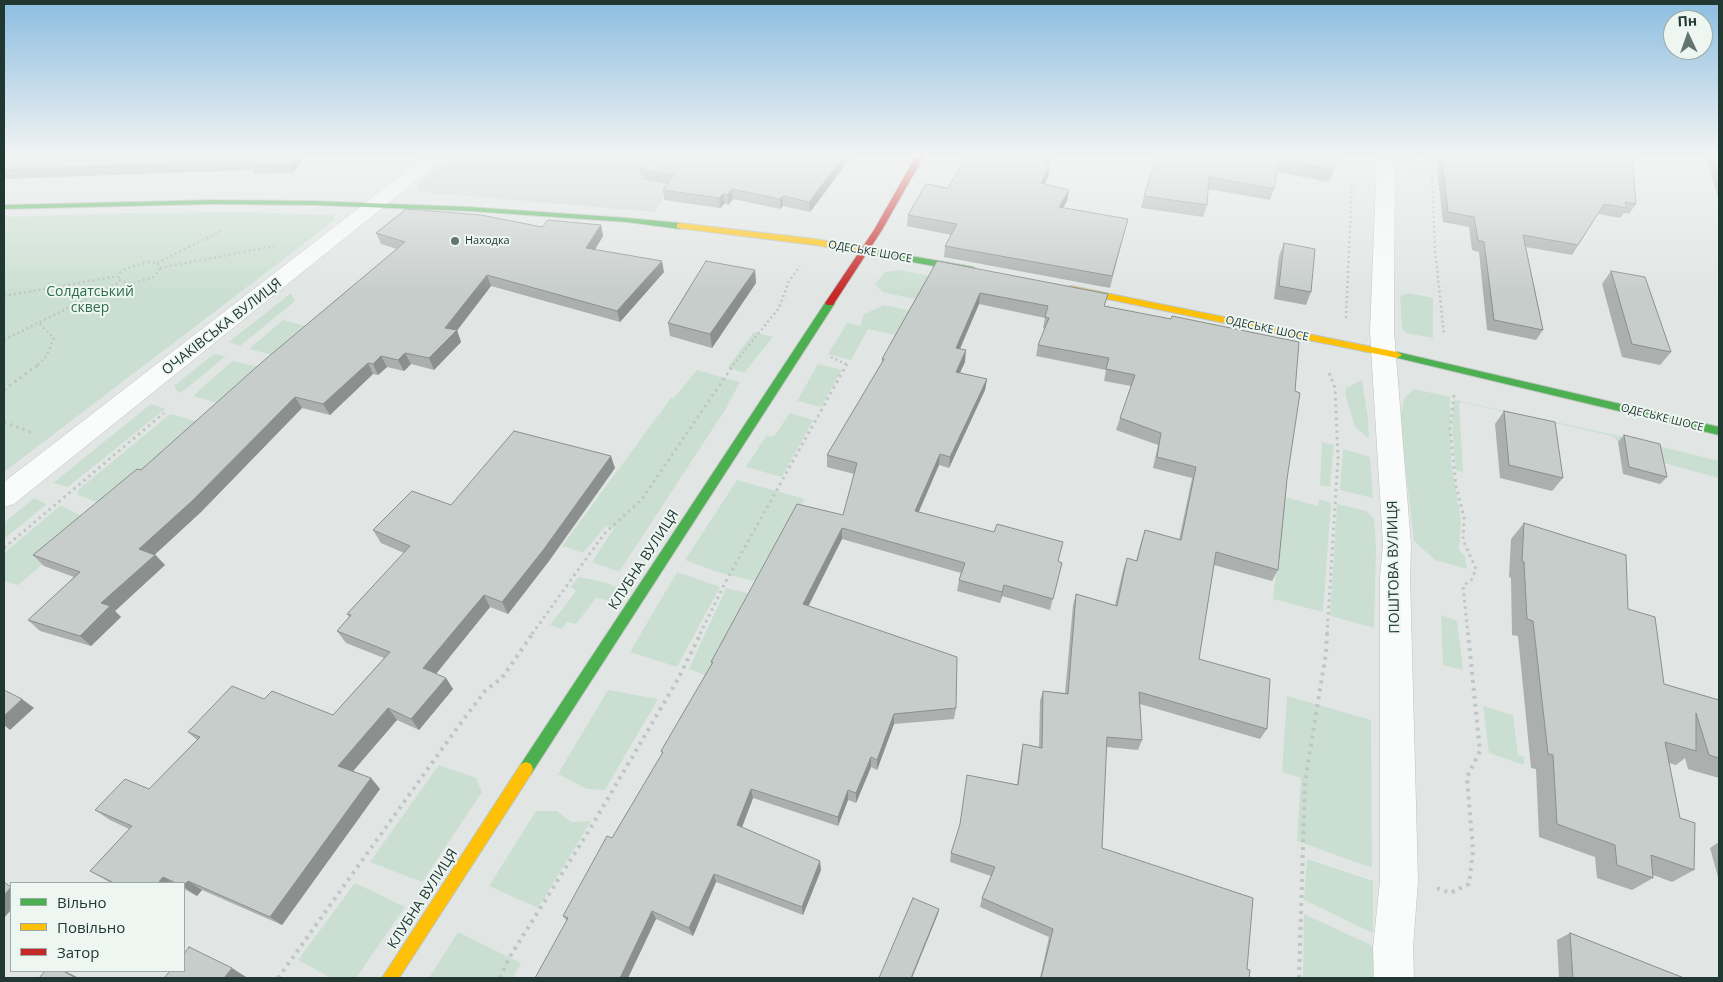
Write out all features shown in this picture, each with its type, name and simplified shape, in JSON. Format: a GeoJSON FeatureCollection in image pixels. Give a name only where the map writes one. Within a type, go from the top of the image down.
{"type":"FeatureCollection","features":[{"type":"Feature","properties":{"kind":"main road","name":"ОДЕСЬКЕ ШОСЕ"},"geometry":{"type":"LineString","coordinates":[[4,207],[203,202],[376,204],[627,220],[865,250],[989,273]]}},
{"type":"Feature","properties":{"kind":"main road","name":"КЛУБНА ВУЛИЦЯ"},"geometry":{"type":"LineString","coordinates":[[390,978],[865,250],[893,202]]}},
{"type":"Feature","properties":{"kind":"main road","name":"ОДЕСЬКЕ ШОСЕ"},"geometry":{"type":"LineString","coordinates":[[1061,287],[1450,366],[1719,431]]}},
{"type":"Feature","properties":{"kind":"street","name":"ОЧАКІВСЬКА ВУЛИЦЯ"},"geometry":{"type":"LineString","coordinates":[[4,497],[379,202]]}},
{"type":"Feature","properties":{"kind":"street","name":"ПОШТОВА ВУЛИЦЯ"},"geometry":{"type":"LineString","coordinates":[[1385,202],[1382,352],[1397,545],[1395,586],[1397,872],[1399,881],[1393,948],[1394,978]]}},
{"type":"Feature","properties":{"kind":"path"},"geometry":{"type":"LineString","coordinates":[[1299,978],[1305,781],[1326,653],[1338,458],[1335,388],[1323,359],[1323,340],[1326,321],[1346,318],[1352,202]]}},
{"type":"Feature","properties":{"kind":"path"},"geometry":{"type":"LineString","coordinates":[[1397,872],[1450,893],[1470,884],[1473,851],[1467,776],[1480,751],[1463,586],[1472,579],[1476,569],[1462,540],[1464,518],[1456,486],[1450,428],[1451,407],[1454,396],[1450,366],[1446,356],[1432,202]]}},
{"type":"Feature","properties":{"kind":"path"},"geometry":{"type":"LineString","coordinates":[[4,296],[118,276],[132,265],[148,262],[157,263],[225,228]]}},
{"type":"Feature","properties":{"kind":"path"},"geometry":{"type":"LineString","coordinates":[[4,340],[120,282],[127,284],[143,281],[156,274],[160,268],[276,245]]}},
{"type":"Feature","properties":{"kind":"path"},"geometry":{"type":"LineString","coordinates":[[278,978],[457,728],[485,691],[508,671],[588,555],[604,534],[642,499],[730,369],[779,308],[789,280],[803,262]]}},
{"type":"Feature","properties":{"kind":"path"},"geometry":{"type":"LineString","coordinates":[[157,263],[160,268]]}},
{"type":"Feature","properties":{"kind":"path"},"geometry":{"type":"LineString","coordinates":[[118,276],[120,282]]}},
{"type":"Feature","properties":{"kind":"path"},"geometry":{"type":"LineString","coordinates":[[4,390],[36,366],[47,355],[54,338],[39,323]]}},
{"type":"Feature","properties":{"kind":"path"},"geometry":{"type":"LineString","coordinates":[[500,978],[509,958],[590,830],[678,679],[725,584],[848,364],[824,354]]}},
{"type":"Feature","properties":{"kind":"path"},"geometry":{"type":"LineString","coordinates":[[4,548],[171,408]]}},
{"type":"Feature","properties":{"kind":"shaded area"},"geometry":{"type":"Polygon","coordinates":[[[534,202],[661,202],[654,212],[534,202]]]}},
{"type":"Feature","properties":{"kind":"green space","name":"Солдатський сквер"},"geometry":{"type":"Polygon","coordinates":[[[250,212],[333,215],[335,220],[4,472],[4,217],[124,213],[250,212]]]}},
{"type":"Feature","properties":{"kind":"green space"},"geometry":{"type":"Polygon","coordinates":[[[899,270],[931,276],[919,300],[883,292],[875,284],[885,272],[899,270]]]}},
{"type":"Feature","properties":{"kind":"green space"},"geometry":{"type":"Polygon","coordinates":[[[291,293],[295,301],[240,346],[229,342],[291,293]]]}},
{"type":"Feature","properties":{"kind":"green space"},"geometry":{"type":"Polygon","coordinates":[[[1408,293],[1433,298],[1433,338],[1406,333],[1402,328],[1400,296],[1408,293]]]}},
{"type":"Feature","properties":{"kind":"green space"},"geometry":{"type":"Polygon","coordinates":[[[884,305],[912,311],[899,336],[868,329],[851,360],[828,354],[847,323],[860,326],[864,314],[884,305]]]}},
{"type":"Feature","properties":{"kind":"green space"},"geometry":{"type":"Polygon","coordinates":[[[283,320],[317,329],[284,358],[249,349],[283,320]]]}},
{"type":"Feature","properties":{"kind":"green space"},"geometry":{"type":"Polygon","coordinates":[[[754,332],[773,337],[744,373],[728,367],[754,332]]]}},
{"type":"Feature","properties":{"kind":"green space"},"geometry":{"type":"Polygon","coordinates":[[[214,354],[226,356],[181,393],[177,391],[174,386],[214,354]]]}},
{"type":"Feature","properties":{"kind":"green space"},"geometry":{"type":"Polygon","coordinates":[[[232,361],[269,369],[228,406],[193,396],[232,361]]]}},
{"type":"Feature","properties":{"kind":"green space"},"geometry":{"type":"Polygon","coordinates":[[[818,364],[842,370],[821,407],[797,401],[818,364]]]}},
{"type":"Feature","properties":{"kind":"green space"},"geometry":{"type":"Polygon","coordinates":[[[697,370],[740,382],[725,410],[619,572],[592,562],[614,528],[606,526],[583,553],[562,546],[671,398],[674,398],[697,370]]]}},
{"type":"Feature","properties":{"kind":"green space"},"geometry":{"type":"Polygon","coordinates":[[[1362,380],[1369,439],[1355,427],[1345,394],[1346,388],[1362,380]]]}},
{"type":"Feature","properties":{"kind":"green space"},"geometry":{"type":"Polygon","coordinates":[[[1414,389],[1450,397],[1451,462],[1461,520],[1459,550],[1465,556],[1467,569],[1435,560],[1414,541],[1400,421],[1404,398],[1414,389]]]}},
{"type":"Feature","properties":{"kind":"green space"},"geometry":{"type":"Polygon","coordinates":[[[1455,400],[1619,436],[1719,461],[1719,478],[1656,461],[1654,450],[1618,442],[1614,437],[1604,434],[1461,402],[1459,404],[1463,472],[1456,471],[1452,426],[1455,400]]]}},
{"type":"Feature","properties":{"kind":"green space"},"geometry":{"type":"Polygon","coordinates":[[[151,404],[165,409],[68,487],[53,483],[151,404]]]}},
{"type":"Feature","properties":{"kind":"green space"},"geometry":{"type":"Polygon","coordinates":[[[790,413],[813,420],[782,477],[746,467],[766,436],[774,436],[790,413]]]}},
{"type":"Feature","properties":{"kind":"green space"},"geometry":{"type":"Polygon","coordinates":[[[170,414],[207,424],[110,507],[78,495],[78,490],[170,414]]]}},
{"type":"Feature","properties":{"kind":"green space"},"geometry":{"type":"Polygon","coordinates":[[[1322,442],[1334,445],[1330,487],[1320,485],[1322,442]]]}},
{"type":"Feature","properties":{"kind":"green space"},"geometry":{"type":"Polygon","coordinates":[[[1343,449],[1370,457],[1373,498],[1340,490],[1343,449]]]}},
{"type":"Feature","properties":{"kind":"green space"},"geometry":{"type":"Polygon","coordinates":[[[737,480],[805,499],[758,582],[717,572],[685,560],[737,480]]]}},
{"type":"Feature","properties":{"kind":"green space"},"geometry":{"type":"Polygon","coordinates":[[[1285,497],[1318,506],[1319,499],[1331,503],[1323,612],[1273,599],[1285,497]]]}},
{"type":"Feature","properties":{"kind":"green space"},"geometry":{"type":"Polygon","coordinates":[[[34,498],[47,504],[4,539],[4,523],[34,498]]]}},
{"type":"Feature","properties":{"kind":"green space"},"geometry":{"type":"Polygon","coordinates":[[[1337,504],[1366,511],[1374,518],[1376,548],[1374,628],[1330,616],[1337,504]]]}},
{"type":"Feature","properties":{"kind":"green space"},"geometry":{"type":"Polygon","coordinates":[[[61,505],[93,522],[18,585],[4,581],[4,553],[61,505]]]}},
{"type":"Feature","properties":{"kind":"green space"},"geometry":{"type":"Polygon","coordinates":[[[677,572],[720,587],[677,667],[630,652],[677,572]]]}},
{"type":"Feature","properties":{"kind":"green space"},"geometry":{"type":"Polygon","coordinates":[[[579,577],[604,582],[618,588],[610,601],[596,598],[576,624],[567,622],[562,629],[550,625],[576,591],[570,587],[579,577]]]}},
{"type":"Feature","properties":{"kind":"green space"},"geometry":{"type":"Polygon","coordinates":[[[726,588],[752,594],[707,676],[689,669],[726,588]]]}},
{"type":"Feature","properties":{"kind":"green space"},"geometry":{"type":"Polygon","coordinates":[[[1441,615],[1457,621],[1463,670],[1443,665],[1441,615]]]}},
{"type":"Feature","properties":{"kind":"green space"},"geometry":{"type":"Polygon","coordinates":[[[608,690],[658,699],[605,790],[587,789],[558,774],[608,690]]]}},
{"type":"Feature","properties":{"kind":"green space"},"geometry":{"type":"Polygon","coordinates":[[[1287,696],[1371,720],[1372,868],[1297,841],[1301,778],[1282,772],[1287,696]]]}},
{"type":"Feature","properties":{"kind":"green space"},"geometry":{"type":"Polygon","coordinates":[[[1483,706],[1513,715],[1518,755],[1524,757],[1524,765],[1489,753],[1483,706]]]}},
{"type":"Feature","properties":{"kind":"green space"},"geometry":{"type":"Polygon","coordinates":[[[439,765],[476,778],[482,792],[422,882],[370,862],[439,765]]]}},
{"type":"Feature","properties":{"kind":"green space"},"geometry":{"type":"Polygon","coordinates":[[[536,811],[557,811],[571,822],[591,821],[538,908],[489,886],[536,811]]]}},
{"type":"Feature","properties":{"kind":"green space"},"geometry":{"type":"Polygon","coordinates":[[[1307,859],[1373,881],[1373,933],[1304,900],[1307,859]]]}},
{"type":"Feature","properties":{"kind":"green space"},"geometry":{"type":"Polygon","coordinates":[[[355,883],[405,907],[356,978],[331,978],[298,960],[355,883]]]}},
{"type":"Feature","properties":{"kind":"green space"},"geometry":{"type":"Polygon","coordinates":[[[1304,914],[1373,946],[1373,978],[1303,978],[1304,914]]]}},
{"type":"Feature","properties":{"kind":"green space"},"geometry":{"type":"Polygon","coordinates":[[[458,932],[521,963],[513,978],[429,978],[458,932]]]}},
{"type":"Feature","properties":{"kind":"building"},"geometry":{"type":"Polygon","coordinates":[[[916,202],[1062,202],[1059,207],[1128,219],[1112,276],[945,246],[957,224],[908,215],[916,202]]]}},
{"type":"Feature","properties":{"kind":"building"},"geometry":{"type":"Polygon","coordinates":[[[1185,202],[1207,202],[1207,205],[1185,202]]]}},
{"type":"Feature","properties":{"kind":"building"},"geometry":{"type":"Polygon","coordinates":[[[1447,202],[1636,202],[1636,204],[1625,202],[1627,208],[1604,204],[1578,245],[1523,235],[1543,330],[1494,320],[1484,242],[1478,240],[1474,217],[1448,212],[1447,202]]]}},
{"type":"Feature","properties":{"kind":"building"},"geometry":{"type":"Polygon","coordinates":[[[406,209],[481,215],[542,227],[548,220],[601,225],[586,248],[662,261],[617,311],[487,275],[445,328],[457,330],[429,358],[405,353],[398,360],[381,356],[373,364],[368,363],[323,404],[295,397],[192,501],[139,549],[155,555],[101,603],[110,606],[80,636],[28,620],[80,572],[33,555],[137,469],[141,470],[261,363],[405,242],[376,233],[406,209]]]}},
{"type":"Feature","properties":{"kind":"building"},"geometry":{"type":"Polygon","coordinates":[[[1284,243],[1315,249],[1311,292],[1279,286],[1284,243]]]}},
{"type":"Feature","properties":{"kind":"building"},"geometry":{"type":"Polygon","coordinates":[[[706,261],[755,270],[710,334],[668,323],[706,261]]]}},
{"type":"Feature","properties":{"kind":"building"},"geometry":{"type":"Polygon","coordinates":[[[937,261],[1108,294],[1104,306],[1171,319],[1172,316],[1299,342],[1295,391],[1300,393],[1287,479],[1278,570],[1216,552],[1199,659],[1270,679],[1267,729],[1139,692],[1142,740],[1107,737],[1102,848],[1253,898],[1247,969],[1250,970],[1249,978],[1041,978],[1053,929],[982,898],[995,867],[951,853],[960,824],[967,775],[1018,785],[1023,744],[1042,748],[1043,691],[1068,694],[1076,594],[1117,606],[1127,558],[1137,561],[1145,530],[1181,540],[1196,467],[1157,457],[1161,433],[1120,418],[1135,375],[1106,369],[1109,358],[1038,345],[1049,318],[1045,317],[1048,306],[980,293],[956,348],[966,350],[956,372],[987,379],[950,457],[940,454],[915,511],[994,532],[997,524],[1063,542],[1058,561],[1062,563],[1053,599],[1004,585],[1002,592],[959,580],[965,563],[842,528],[803,604],[957,657],[956,708],[894,714],[877,760],[871,757],[856,793],[848,790],[838,817],[751,789],[737,825],[820,861],[802,907],[714,874],[689,928],[652,911],[620,978],[535,978],[568,918],[563,916],[607,836],[612,838],[663,752],[661,751],[713,662],[711,662],[797,504],[843,515],[857,463],[827,455],[884,359],[882,359],[937,261]]]}},
{"type":"Feature","properties":{"kind":"building"},"geometry":{"type":"Polygon","coordinates":[[[1611,271],[1645,277],[1671,352],[1632,344],[1611,271]]]}},
{"type":"Feature","properties":{"kind":"building"},"geometry":{"type":"Polygon","coordinates":[[[1504,411],[1555,422],[1563,478],[1509,465],[1504,411]]]}},
{"type":"Feature","properties":{"kind":"building"},"geometry":{"type":"Polygon","coordinates":[[[514,431],[611,456],[544,549],[502,602],[484,595],[423,668],[446,678],[411,719],[388,708],[338,766],[371,778],[270,917],[188,881],[185,884],[185,882],[174,882],[163,877],[159,882],[112,882],[90,871],[132,826],[95,810],[125,779],[149,789],[200,737],[188,732],[232,686],[264,699],[272,691],[333,715],[390,652],[337,631],[351,615],[347,614],[410,546],[373,530],[412,491],[451,505],[514,431]]]}},
{"type":"Feature","properties":{"kind":"building"},"geometry":{"type":"Polygon","coordinates":[[[1624,435],[1660,444],[1667,477],[1629,467],[1624,435]]]}},
{"type":"Feature","properties":{"kind":"building"},"geometry":{"type":"Polygon","coordinates":[[[1524,523],[1626,555],[1628,609],[1655,617],[1664,684],[1719,700],[1719,758],[1709,755],[1696,713],[1696,751],[1665,742],[1680,818],[1695,823],[1694,870],[1651,855],[1653,878],[1617,865],[1615,845],[1557,824],[1553,755],[1548,754],[1533,621],[1527,619],[1524,562],[1522,561],[1524,523]]]}},
{"type":"Feature","properties":{"kind":"building"},"geometry":{"type":"Polygon","coordinates":[[[4,690],[22,699],[4,716],[4,690]]]}},
{"type":"Feature","properties":{"kind":"building"},"geometry":{"type":"Polygon","coordinates":[[[4,882],[10,888],[4,895],[4,882]]]}},
{"type":"Feature","properties":{"kind":"building"},"geometry":{"type":"Polygon","coordinates":[[[913,898],[939,909],[911,978],[879,978],[913,898]]]}},
{"type":"Feature","properties":{"kind":"building"},"geometry":{"type":"Polygon","coordinates":[[[1570,933],[1684,978],[1573,978],[1570,933]]]}},
{"type":"Feature","properties":{"kind":"building"},"geometry":{"type":"Polygon","coordinates":[[[189,947],[232,968],[224,978],[164,978],[169,972],[185,972],[185,953],[189,947]]]}},
{"type":"Feature","properties":{"kind":"building"},"geometry":{"type":"Polygon","coordinates":[[[44,972],[65,972],[76,978],[39,978],[44,972]]]}},
{"type":"Feature","properties":{"kind":"traffic: fast"},"geometry":{"type":"LineString","coordinates":[[4,207],[212,202],[314,203],[470,209],[627,220],[680,226]]}},
{"type":"Feature","properties":{"kind":"traffic: fast"},"geometry":{"type":"LineString","coordinates":[[860,250],[973,270]]}},
{"type":"Feature","properties":{"kind":"traffic: fast"},"geometry":{"type":"LineString","coordinates":[[526,769],[830,303]]}},
{"type":"Feature","properties":{"kind":"traffic: fast"},"geometry":{"type":"LineString","coordinates":[[1397,355],[1719,431]]}},
{"type":"Feature","properties":{"kind":"traffic: slow"},"geometry":{"type":"LineString","coordinates":[[680,226],[815,242],[860,250]]}},
{"type":"Feature","properties":{"kind":"traffic: slow"},"geometry":{"type":"LineString","coordinates":[[1071,289],[1397,355]]}},
{"type":"Feature","properties":{"kind":"traffic: slow"},"geometry":{"type":"LineString","coordinates":[[390,978],[526,769]]}},
{"type":"Feature","properties":{"kind":"traffic: jam"},"geometry":{"type":"LineString","coordinates":[[830,303],[878,230],[894,202]]}},
{"type":"Feature","properties":{"kind":"place","name":"Находка"},"geometry":{"type":"Point","coordinates":[455,241]}}]}
